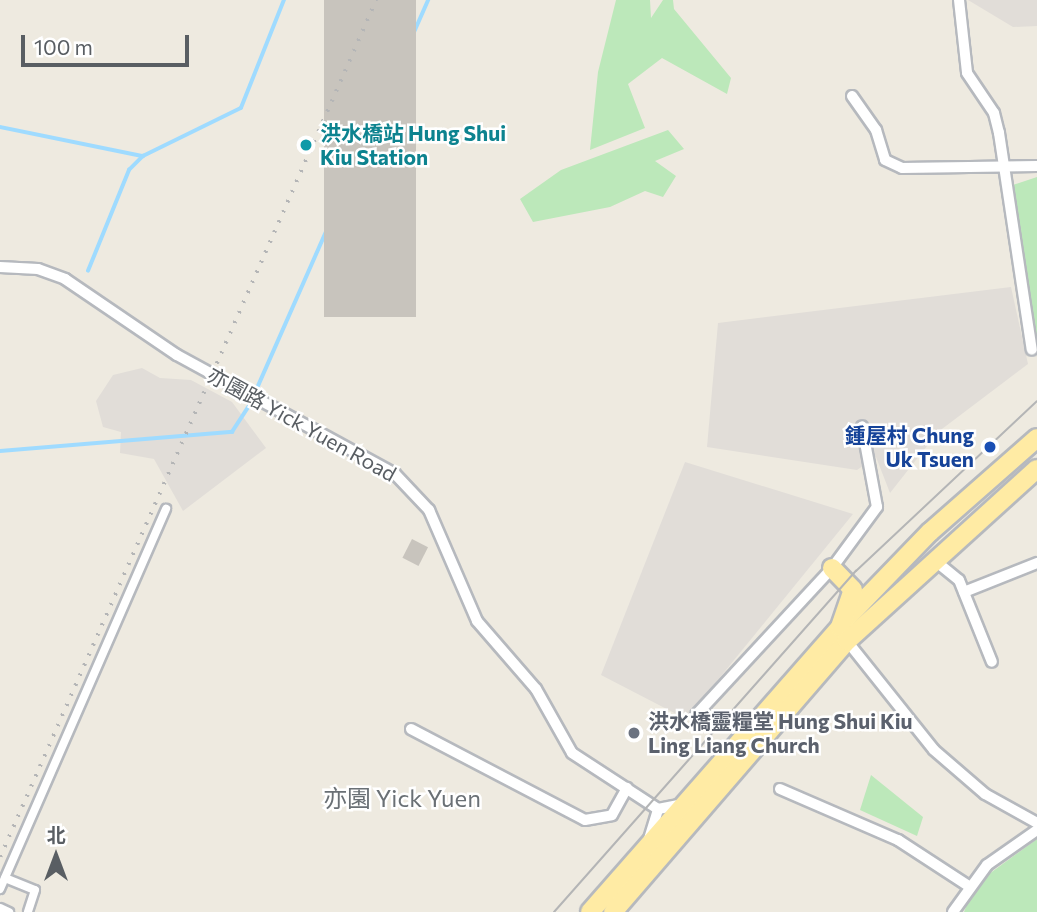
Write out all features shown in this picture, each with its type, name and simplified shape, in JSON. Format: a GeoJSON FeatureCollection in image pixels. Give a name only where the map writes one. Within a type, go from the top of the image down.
{"type":"FeatureCollection","features":[{"type":"Feature","properties":{"kind":"main road"},"geometry":{"type":"LineString","coordinates":[[590,912],[843,622],[916,547],[1037,438]]}},
{"type":"Feature","properties":{"kind":"main road"},"geometry":{"type":"LineString","coordinates":[[613,912],[847,641],[933,559],[1037,470]]}},
{"type":"Feature","properties":{"kind":"main road"},"geometry":{"type":"LineString","coordinates":[[916,547],[933,559]]}},
{"type":"Feature","properties":{"kind":"main road"},"geometry":{"type":"LineString","coordinates":[[832,568],[853,590]]}},
{"type":"Feature","properties":{"kind":"main road"},"geometry":{"type":"LineString","coordinates":[[853,590],[876,588]]}},
{"type":"Feature","properties":{"kind":"main road"},"geometry":{"type":"LineString","coordinates":[[843,622],[853,590]]}},
{"type":"Feature","properties":{"kind":"street"},"geometry":{"type":"LineString","coordinates":[[959,0],[965,68],[994,113],[1032,350]]}},
{"type":"Feature","properties":{"kind":"street"},"geometry":{"type":"LineString","coordinates":[[852,96],[876,130],[885,160],[902,168],[1037,166]]}},
{"type":"Feature","properties":{"kind":"street","name":"亦園路 Yick Yuen Road"},"geometry":{"type":"LineString","coordinates":[[0,267],[38,269],[89,295],[177,355],[396,474],[429,510],[477,621],[537,689],[566,745],[586,766],[658,808]]}},
{"type":"Feature","properties":{"kind":"street"},"geometry":{"type":"LineString","coordinates":[[696,715],[832,568],[877,507],[862,426]]}},
{"type":"Feature","properties":{"kind":"street"},"geometry":{"type":"LineString","coordinates":[[0,889],[166,509]]}},
{"type":"Feature","properties":{"kind":"street"},"geometry":{"type":"LineString","coordinates":[[933,559],[964,592],[992,662]]}},
{"type":"Feature","properties":{"kind":"street"},"geometry":{"type":"LineString","coordinates":[[964,592],[1037,563]]}},
{"type":"Feature","properties":{"kind":"street"},"geometry":{"type":"LineString","coordinates":[[847,641],[934,750],[985,794],[1037,823]]}},
{"type":"Feature","properties":{"kind":"street"},"geometry":{"type":"LineString","coordinates":[[411,729],[585,820],[612,815],[627,788]]}},
{"type":"Feature","properties":{"kind":"street"},"geometry":{"type":"LineString","coordinates":[[780,789],[898,840],[967,885]]}},
{"type":"Feature","properties":{"kind":"street"},"geometry":{"type":"LineString","coordinates":[[647,844],[658,808],[684,804]]}},
{"type":"Feature","properties":{"kind":"street"},"geometry":{"type":"LineString","coordinates":[[953,912],[967,885],[1037,830]]}},
{"type":"Feature","properties":{"kind":"street"},"geometry":{"type":"LineString","coordinates":[[5,878],[35,890],[28,912]]}},
{"type":"Feature","properties":{"kind":"street"},"geometry":{"type":"LineString","coordinates":[[0,908],[9,912]]}},
{"type":"Feature","properties":{"kind":"shaded area"},"geometry":{"type":"Polygon","coordinates":[[[968,0],[1037,0],[1037,26],[1013,27],[968,0]]]}},
{"type":"Feature","properties":{"kind":"shaded area"},"geometry":{"type":"Polygon","coordinates":[[[1011,287],[1028,364],[938,432],[890,493],[876,457],[857,470],[707,447],[718,323],[1011,287]]]}},
{"type":"Feature","properties":{"kind":"shaded area"},"geometry":{"type":"Polygon","coordinates":[[[142,368],[160,378],[191,380],[232,402],[266,448],[183,511],[154,459],[120,453],[121,432],[103,427],[96,401],[113,375],[142,368]]]}},
{"type":"Feature","properties":{"kind":"shaded area"},"geometry":{"type":"Polygon","coordinates":[[[685,462],[853,514],[686,719],[601,675],[685,462]]]}},
{"type":"Feature","properties":{"kind":"green space"},"geometry":{"type":"Polygon","coordinates":[[[616,0],[650,0],[651,18],[663,0],[673,0],[674,9],[731,78],[727,94],[662,58],[628,84],[645,128],[590,150],[598,72],[616,0]]]}},
{"type":"Feature","properties":{"kind":"green space"},"geometry":{"type":"Polygon","coordinates":[[[668,130],[684,149],[655,161],[676,176],[663,197],[645,191],[610,207],[533,222],[520,199],[561,170],[668,130]]]}},
{"type":"Feature","properties":{"kind":"green space"},"geometry":{"type":"Polygon","coordinates":[[[1037,177],[1037,356],[1010,186],[1037,177]]]}},
{"type":"Feature","properties":{"kind":"green space"},"geometry":{"type":"Polygon","coordinates":[[[871,775],[923,817],[917,836],[860,810],[871,775]]]}},
{"type":"Feature","properties":{"kind":"green space"},"geometry":{"type":"Polygon","coordinates":[[[1037,839],[1037,912],[964,912],[974,885],[1037,839]]]}},
{"type":"Feature","properties":{"kind":"building"},"geometry":{"type":"Polygon","coordinates":[[[324,0],[416,0],[416,317],[324,317],[324,0]]]}},
{"type":"Feature","properties":{"kind":"building"},"geometry":{"type":"Polygon","coordinates":[[[412,539],[428,547],[419,566],[402,558],[412,539]]]}},
{"type":"Feature","properties":{"kind":"waterway"},"geometry":{"type":"LineString","coordinates":[[88,271],[129,170],[143,156],[241,108],[284,0]]}},
{"type":"Feature","properties":{"kind":"waterway"},"geometry":{"type":"LineString","coordinates":[[258,386],[428,0]]}},
{"type":"Feature","properties":{"kind":"waterway"},"geometry":{"type":"LineString","coordinates":[[0,127],[143,156]]}},
{"type":"Feature","properties":{"kind":"waterway"},"geometry":{"type":"LineString","coordinates":[[0,451],[232,432],[250,404]]}},
{"type":"Feature","properties":{"kind":"tram line"},"geometry":{"type":"LineString","coordinates":[[554,912],[856,571],[1037,401]]}},
{"type":"Feature","properties":{"kind":"railway"},"geometry":{"type":"LineString","coordinates":[[0,857],[376,0]]}},
{"type":"Feature","properties":{"kind":"place","name":"洪水橋站 Hung Shui Kiu Station"},"geometry":{"type":"Point","coordinates":[306,145]}},
{"type":"Feature","properties":{"kind":"place","name":"鍾屋村 Chung Uk Tsuen"},"geometry":{"type":"Point","coordinates":[990,447]}},
{"type":"Feature","properties":{"kind":"place","name":"洪水橋靈糧堂 Hung Shui Kiu Ling Liang Church"},"geometry":{"type":"Point","coordinates":[634,733]}},
{"type":"Feature","properties":{"kind":"district","name":"亦園 Yick Yuen"},"geometry":{"type":"Point","coordinates":[402,798]}}]}
